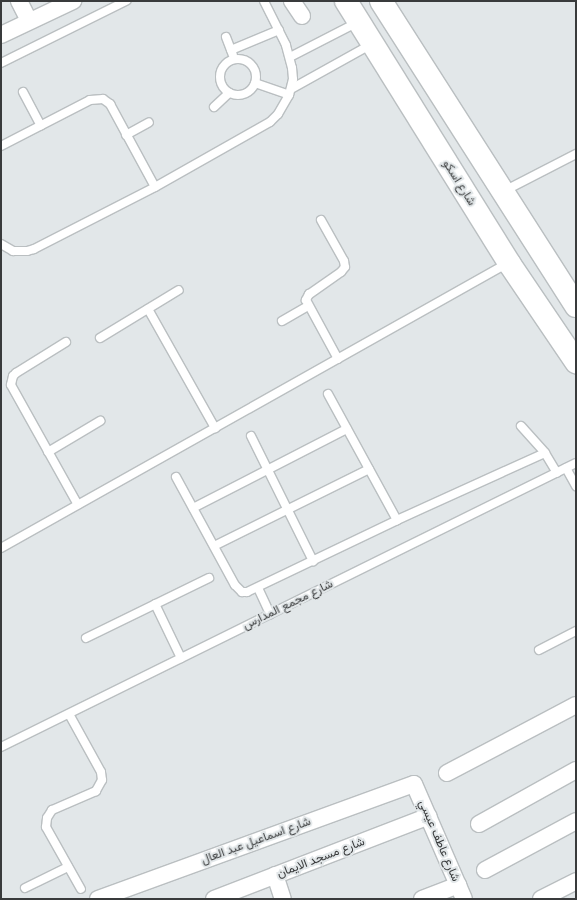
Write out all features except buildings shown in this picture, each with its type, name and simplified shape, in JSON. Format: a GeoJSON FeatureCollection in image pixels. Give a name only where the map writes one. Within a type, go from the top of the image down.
{"type":"FeatureCollection","features":[{"type":"Feature","properties":{"kind":"main road"},"geometry":{"type":"LineString","coordinates":[[353,13],[380,1],[576,306]]}},
{"type":"Feature","properties":{"kind":"main road","name":"شارع اسكو"},"geometry":{"type":"LineString","coordinates":[[353,13],[509,263],[576,362]]}},
{"type":"Feature","properties":{"kind":"street"},"geometry":{"type":"LineString","coordinates":[[19,1],[29,21]]}},
{"type":"Feature","properties":{"kind":"street"},"geometry":{"type":"LineString","coordinates":[[1,35],[72,1]]}},
{"type":"Feature","properties":{"kind":"street"},"geometry":{"type":"LineString","coordinates":[[292,1],[302,16]]}},
{"type":"Feature","properties":{"kind":"street"},"geometry":{"type":"LineString","coordinates":[[447,773],[576,705]]}},
{"type":"Feature","properties":{"kind":"street"},"geometry":{"type":"LineString","coordinates":[[479,824],[576,770]]}},
{"type":"Feature","properties":{"kind":"street","name":"شارع عاطف عيسي"},"geometry":{"type":"LineString","coordinates":[[414,784],[461,892]]}},
{"type":"Feature","properties":{"kind":"street","name":"شارع اسماعيل عبد العال"},"geometry":{"type":"LineString","coordinates":[[98,899],[134,893],[414,784]]}},
{"type":"Feature","properties":{"kind":"street","name":"شارع مسجد الايمان"},"geometry":{"type":"LineString","coordinates":[[216,899],[429,816]]}},
{"type":"Feature","properties":{"kind":"street"},"geometry":{"type":"LineString","coordinates":[[485,870],[576,821]]}},
{"type":"Feature","properties":{"kind":"street"},"geometry":{"type":"LineString","coordinates":[[275,876],[283,899]]}},
{"type":"Feature","properties":{"kind":"street"},"geometry":{"type":"LineString","coordinates":[[541,899],[576,881]]}},
{"type":"Feature","properties":{"kind":"street"},"geometry":{"type":"LineString","coordinates":[[422,899],[461,892]]}},
{"type":"Feature","properties":{"kind":"lane"},"geometry":{"type":"LineString","coordinates":[[1,63],[126,1]]}},
{"type":"Feature","properties":{"kind":"lane"},"geometry":{"type":"LineString","coordinates":[[1,244],[13,251],[27,251],[155,187],[270,122],[278,114],[290,92],[293,79],[290,57],[279,30],[264,1]]}},
{"type":"Feature","properties":{"kind":"lane"},"geometry":{"type":"LineString","coordinates":[[290,57],[353,13]]}},
{"type":"Feature","properties":{"kind":"lane"},"geometry":{"type":"LineString","coordinates":[[231,50],[279,30]]}},
{"type":"Feature","properties":{"kind":"lane"},"geometry":{"type":"LineString","coordinates":[[226,37],[235,59]]}},
{"type":"Feature","properties":{"kind":"lane"},"geometry":{"type":"LineString","coordinates":[[256,83],[290,92],[372,44]]}},
{"type":"Feature","properties":{"kind":"lane"},"geometry":{"type":"LineString","coordinates":[[235,59],[242,59],[252,65],[257,77],[256,83],[252,89],[241,95],[229,93],[221,83],[221,71],[224,65],[235,59]]}},
{"type":"Feature","properties":{"kind":"lane"},"geometry":{"type":"LineString","coordinates":[[23,92],[41,126]]}},
{"type":"Feature","properties":{"kind":"lane"},"geometry":{"type":"LineString","coordinates":[[214,107],[229,93]]}},
{"type":"Feature","properties":{"kind":"lane"},"geometry":{"type":"LineString","coordinates":[[1,146],[90,100],[98,98],[110,104],[155,187]]}},
{"type":"Feature","properties":{"kind":"lane"},"geometry":{"type":"LineString","coordinates":[[126,135],[149,122]]}},
{"type":"Feature","properties":{"kind":"lane"},"geometry":{"type":"LineString","coordinates":[[503,192],[576,154]]}},
{"type":"Feature","properties":{"kind":"lane"},"geometry":{"type":"LineString","coordinates":[[320,220],[344,261],[345,267],[341,272],[309,294],[306,300],[338,359]]}},
{"type":"Feature","properties":{"kind":"lane"},"geometry":{"type":"LineString","coordinates":[[1,548],[509,263]]}},
{"type":"Feature","properties":{"kind":"lane"},"geometry":{"type":"LineString","coordinates":[[100,338],[179,290]]}},
{"type":"Feature","properties":{"kind":"lane"},"geometry":{"type":"LineString","coordinates":[[282,321],[308,306]]}},
{"type":"Feature","properties":{"kind":"lane"},"geometry":{"type":"LineString","coordinates":[[148,309],[215,428]]}},
{"type":"Feature","properties":{"kind":"lane"},"geometry":{"type":"LineString","coordinates":[[66,342],[16,373],[11,380],[12,389],[78,505]]}},
{"type":"Feature","properties":{"kind":"lane"},"geometry":{"type":"LineString","coordinates":[[328,394],[397,520]]}},
{"type":"Feature","properties":{"kind":"lane"},"geometry":{"type":"LineString","coordinates":[[48,452],[100,420]]}},
{"type":"Feature","properties":{"kind":"lane"},"geometry":{"type":"LineString","coordinates":[[522,426],[545,452],[557,473]]}},
{"type":"Feature","properties":{"kind":"lane"},"geometry":{"type":"LineString","coordinates":[[193,508],[347,430]]}},
{"type":"Feature","properties":{"kind":"lane"},"geometry":{"type":"LineString","coordinates":[[251,436],[313,561]]}},
{"type":"Feature","properties":{"kind":"lane"},"geometry":{"type":"LineString","coordinates":[[176,477],[238,589],[247,592],[397,520],[545,452]]}},
{"type":"Feature","properties":{"kind":"lane","name":"شارع مجمع المدارس"},"geometry":{"type":"LineString","coordinates":[[1,747],[576,464]]}},
{"type":"Feature","properties":{"kind":"lane"},"geometry":{"type":"LineString","coordinates":[[566,468],[576,486]]}},
{"type":"Feature","properties":{"kind":"lane"},"geometry":{"type":"LineString","coordinates":[[214,546],[369,469]]}},
{"type":"Feature","properties":{"kind":"lane"},"geometry":{"type":"LineString","coordinates":[[86,638],[209,578]]}},
{"type":"Feature","properties":{"kind":"lane"},"geometry":{"type":"LineString","coordinates":[[258,588],[270,614]]}},
{"type":"Feature","properties":{"kind":"lane"},"geometry":{"type":"LineString","coordinates":[[155,604],[181,658]]}},
{"type":"Feature","properties":{"kind":"lane"},"geometry":{"type":"LineString","coordinates":[[539,650],[576,631]]}},
{"type":"Feature","properties":{"kind":"lane"},"geometry":{"type":"LineString","coordinates":[[69,714],[101,772],[102,780],[96,791],[52,810],[47,818],[47,832],[81,889]]}},
{"type":"Feature","properties":{"kind":"lane"},"geometry":{"type":"LineString","coordinates":[[25,888],[68,868]]}}]}
